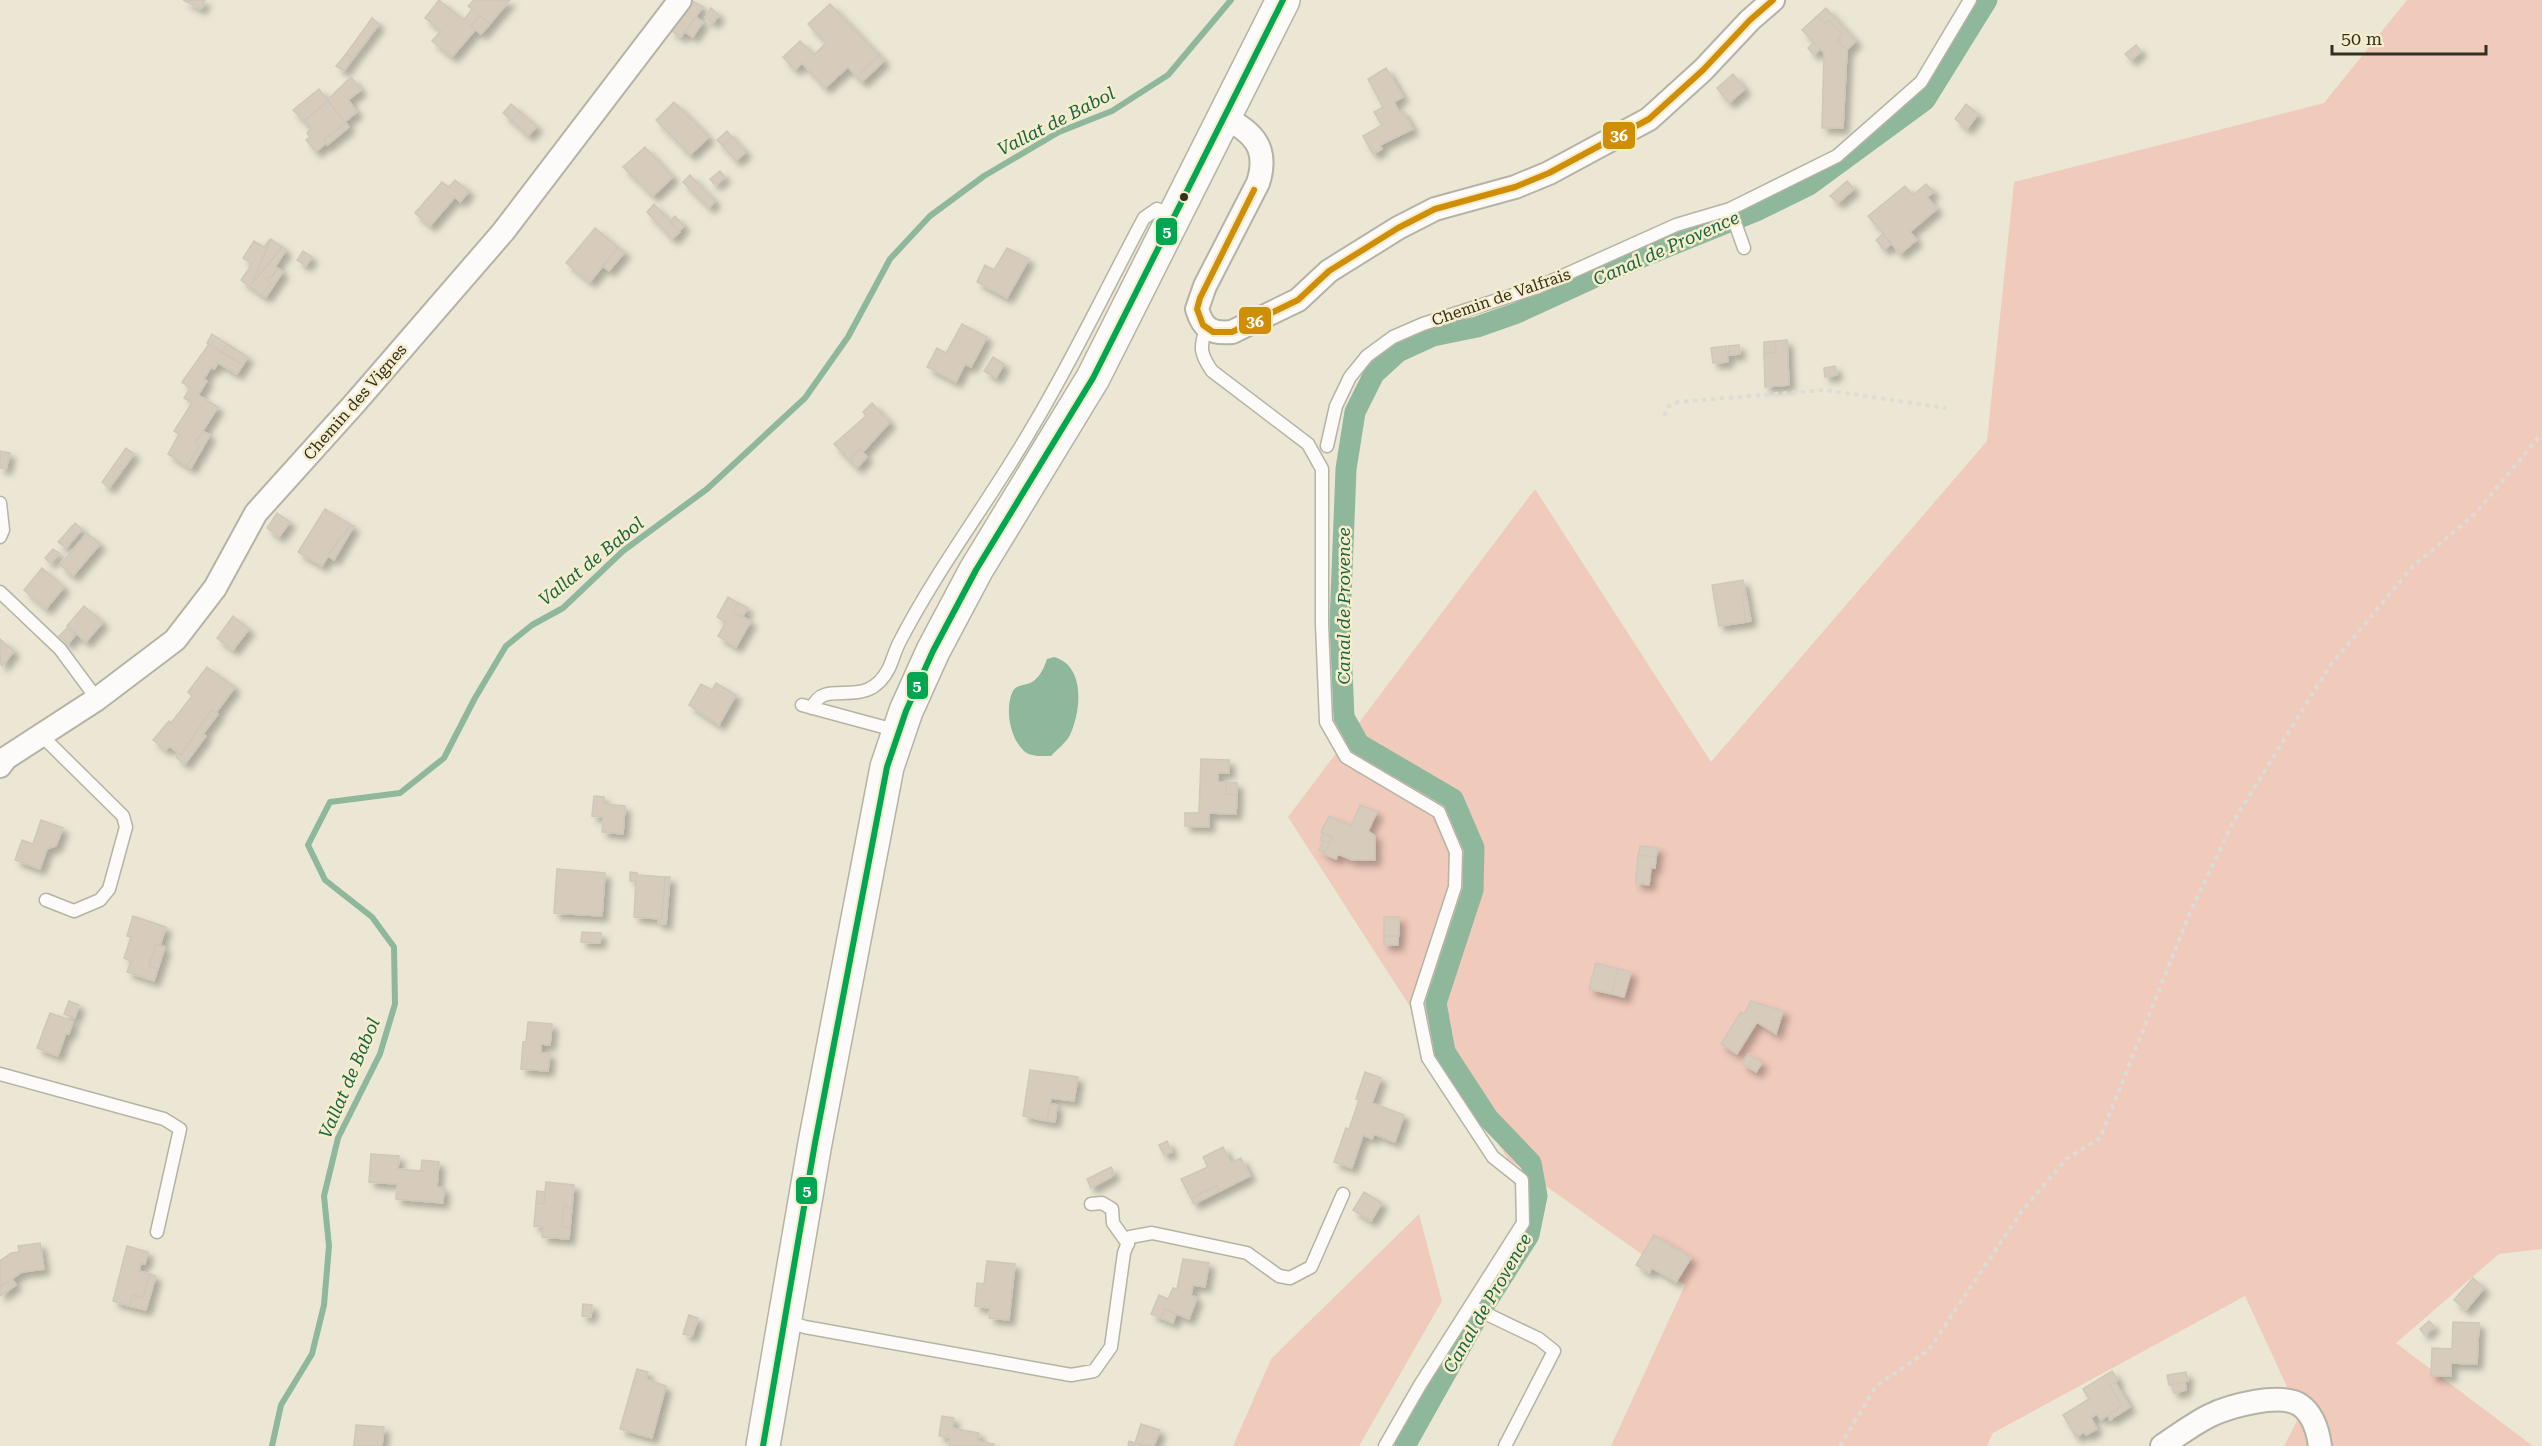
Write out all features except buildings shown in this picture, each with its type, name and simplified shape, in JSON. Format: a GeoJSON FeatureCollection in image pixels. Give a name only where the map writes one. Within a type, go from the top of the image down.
{"type":"FeatureCollection","features":[{"type":"Feature","properties":{"kind":"main road"},"geometry":{"type":"LineString","coordinates":[[763,1446],[815,1143],[886,767],[933,651],[976,570],[1093,378],[1283,0]]}},
{"type":"Feature","properties":{"kind":"street","name":"Chemin des Vignes"},"geometry":{"type":"LineString","coordinates":[[0,766],[6,758],[97,699],[175,640],[215,588],[256,513],[503,232],[680,0]]}},
{"type":"Feature","properties":{"kind":"street"},"geometry":{"type":"LineString","coordinates":[[1225,118],[1252,134],[1259,146],[1262,171],[1200,298],[1197,309],[1206,329],[1213,332],[1232,332],[1298,300],[1329,271],[1398,228],[1435,209],[1515,187],[1549,173],[1649,118],[1703,70],[1750,20],[1773,0]]}},
{"type":"Feature","properties":{"kind":"street"},"geometry":{"type":"LineString","coordinates":[[2162,1446],[2210,1416],[2255,1401],[2284,1400],[2299,1404],[2310,1414],[2319,1442]]}},
{"type":"Feature","properties":{"kind":"lane","name":"Chemin de Valfrais"},"geometry":{"type":"LineString","coordinates":[[1327,446],[1336,406],[1350,377],[1367,356],[1393,337],[1423,324],[1538,286],[1676,225],[1730,211],[1837,156],[1921,82],[1970,0]]}},
{"type":"Feature","properties":{"kind":"lane"},"geometry":{"type":"LineString","coordinates":[[899,732],[807,707],[820,696],[827,694],[864,692],[875,687],[883,678],[899,643],[959,542],[1032,428],[1144,218],[1157,209],[1176,216]]}},
{"type":"Feature","properties":{"kind":"lane"},"geometry":{"type":"LineString","coordinates":[[1730,211],[1744,248]]}},
{"type":"Feature","properties":{"kind":"lane"},"geometry":{"type":"LineString","coordinates":[[1206,329],[1201,343],[1204,359],[1212,371],[1308,444],[1323,469],[1322,624],[1326,722],[1346,757],[1439,812],[1456,852],[1455,887],[1418,1003],[1428,1059],[1493,1157],[1522,1180],[1523,1223],[1384,1446]]}},
{"type":"Feature","properties":{"kind":"lane"},"geometry":{"type":"LineString","coordinates":[[0,503],[3,530],[0,537]]}},
{"type":"Feature","properties":{"kind":"lane"},"geometry":{"type":"LineString","coordinates":[[0,592],[60,649],[97,699]]}},
{"type":"Feature","properties":{"kind":"lane"},"geometry":{"type":"LineString","coordinates":[[41,735],[123,816],[126,827],[109,889],[100,900],[74,911],[46,900]]}},
{"type":"Feature","properties":{"kind":"lane"},"geometry":{"type":"LineString","coordinates":[[0,1074],[164,1119],[180,1130],[158,1232]]}},
{"type":"Feature","properties":{"kind":"lane"},"geometry":{"type":"LineString","coordinates":[[785,1320],[805,1327],[1071,1375],[1094,1371],[1111,1347],[1124,1253],[1130,1237],[1152,1233],[1247,1253],[1278,1276],[1290,1278],[1311,1267],[1343,1194]]}},
{"type":"Feature","properties":{"kind":"lane"},"geometry":{"type":"LineString","coordinates":[[1091,1204],[1102,1203],[1112,1209],[1113,1224],[1128,1244]]}},
{"type":"Feature","properties":{"kind":"lane"},"geometry":{"type":"LineString","coordinates":[[1470,1306],[1539,1339],[1554,1351],[1505,1446]]}},
{"type":"Feature","properties":{"kind":"path"},"geometry":{"type":"LineString","coordinates":[[1664,416],[1669,406],[1678,402],[1825,390],[1946,408]]}},
{"type":"Feature","properties":{"kind":"path"},"geometry":{"type":"LineString","coordinates":[[1840,1446],[1876,1386],[1928,1351],[2021,1212],[2066,1159],[2100,1138],[2189,915],[2233,822],[2329,667],[2413,566],[2475,514],[2542,433]]}},
{"type":"Feature","properties":{"kind":"shaded area"},"geometry":{"type":"Polygon","coordinates":[[[2407,0],[2542,0],[2542,1249],[2499,1254],[2396,1343],[2533,1446],[2284,1446],[2300,1415],[2245,1296],[1993,1433],[1987,1446],[1611,1446],[1685,1285],[1508,1159],[1288,817],[1535,489],[1711,762],[1987,441],[2014,182],[2324,103],[2407,0]]]}},
{"type":"Feature","properties":{"kind":"shaded area"},"geometry":{"type":"Polygon","coordinates":[[[1054,657],[1064,662],[1072,670],[1076,679],[1077,714],[1068,738],[1051,756],[1033,755],[1024,751],[1015,739],[1010,724],[1010,700],[1015,688],[1035,680],[1047,659],[1054,657]]]}},
{"type":"Feature","properties":{"kind":"shaded area"},"geometry":{"type":"Polygon","coordinates":[[[1419,1214],[1442,1301],[1359,1446],[1233,1446],[1271,1359],[1419,1214]]]}},
{"type":"Feature","properties":{"kind":"waterway","name":"Vallat de Babol"},"geometry":{"type":"LineString","coordinates":[[272,1446],[281,1405],[312,1354],[324,1305],[329,1246],[324,1196],[338,1138],[380,1054],[395,1004],[394,947],[372,917],[325,880],[308,845],[330,802],[400,793],[444,758],[475,698],[506,646],[532,625],[563,608],[623,551],[707,489],[805,398],[848,337],[890,259],[930,216],[984,176],[1059,132],[1112,111],[1168,75],[1231,0]]}},
{"type":"Feature","properties":{"kind":"waterway","name":"Canal de Provence"},"geometry":{"type":"LineString","coordinates":[[1405,1446],[1480,1312],[1529,1235],[1537,1196],[1531,1163],[1488,1118],[1445,1052],[1436,1003],[1473,890],[1474,848],[1453,799],[1359,744],[1344,717],[1340,623],[1346,469],[1355,412],[1374,374],[1398,352],[1433,336],[1477,327],[1517,313],[1615,268],[1756,211],[1809,185],[1925,100],[1987,0]]}},
{"type":"Feature","properties":{"kind":"transit line","name":"5"},"geometry":{"type":"LineString","coordinates":[[763,1446],[815,1143],[887,767],[906,711],[933,651],[976,570],[1093,378],[1283,0]]}},
{"type":"Feature","properties":{"kind":"transit line","name":"36"},"geometry":{"type":"LineString","coordinates":[[1254,190],[1200,298],[1197,309],[1203,325],[1213,332],[1232,332],[1298,300],[1329,271],[1398,228],[1435,209],[1515,187],[1549,173],[1649,119],[1703,70],[1750,20],[1773,0]]}}]}
